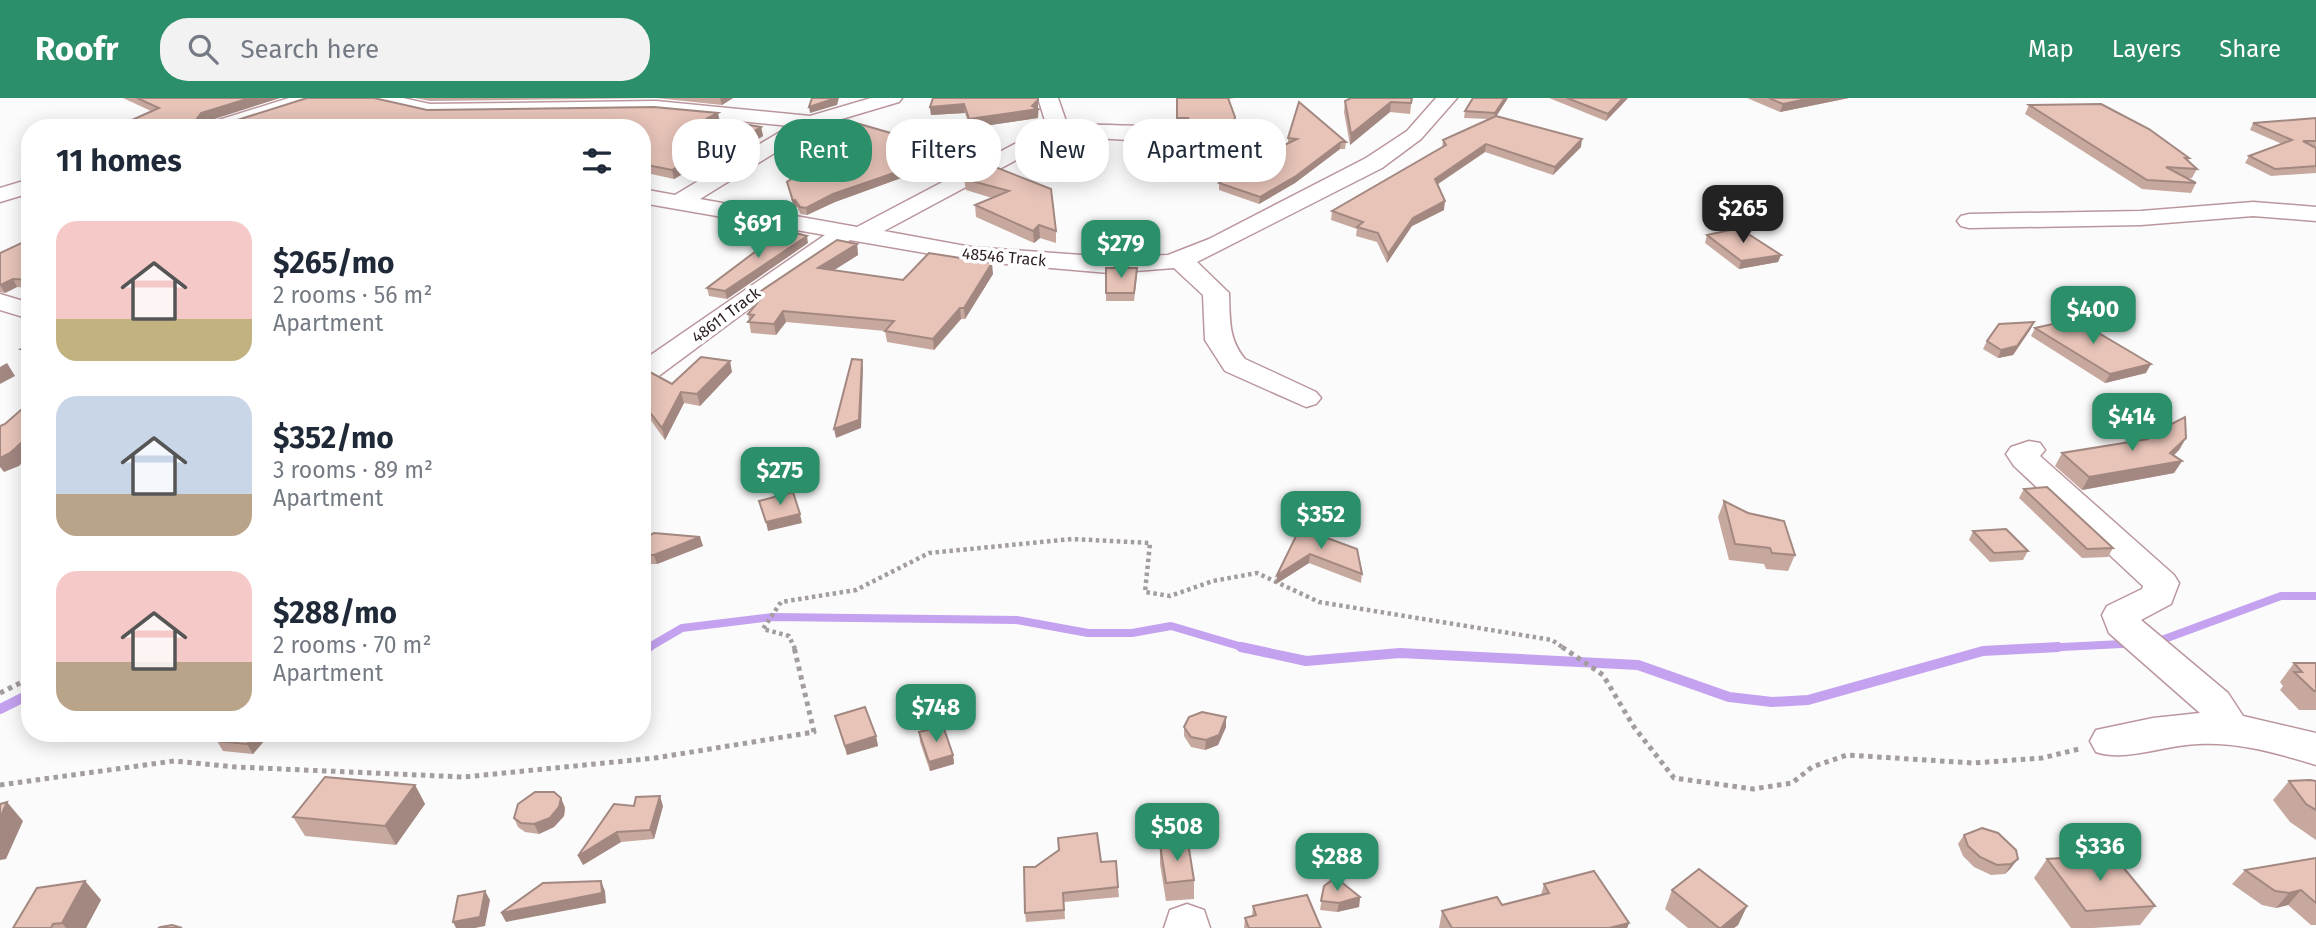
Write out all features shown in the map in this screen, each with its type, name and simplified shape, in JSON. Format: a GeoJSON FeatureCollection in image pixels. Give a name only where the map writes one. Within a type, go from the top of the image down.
{"type":"FeatureCollection","features":[{"type":"Feature","properties":{"kind":"street"},"geometry":{"type":"LineString","coordinates":[[242,119],[309,98]]}},
{"type":"Feature","properties":{"kind":"street"},"geometry":{"type":"LineString","coordinates":[[377,98],[422,109],[656,107],[780,119]]}},
{"type":"Feature","properties":{"kind":"street"},"geometry":{"type":"LineString","coordinates":[[821,119],[892,98]]}},
{"type":"Feature","properties":{"kind":"street"},"geometry":{"type":"LineString","coordinates":[[1048,98],[1056,119]]}},
{"type":"Feature","properties":{"kind":"street","name":"48546 Track"},"geometry":{"type":"LineString","coordinates":[[651,197],[935,249],[1019,259],[1109,265],[1179,259],[1219,244],[1374,163],[1414,135],[1447,98]]}},
{"type":"Feature","properties":{"kind":"street"},"geometry":{"type":"LineString","coordinates":[[679,202],[774,144]]}},
{"type":"Feature","properties":{"kind":"street","name":"48611 Track"},"geometry":{"type":"LineString","coordinates":[[651,369],[852,233],[951,188],[1015,153]]}},
{"type":"Feature","properties":{"kind":"street"},"geometry":{"type":"LineString","coordinates":[[0,195],[21,190]]}},
{"type":"Feature","properties":{"kind":"street"},"geometry":{"type":"LineString","coordinates":[[1969,221],[2154,217],[2253,209],[2316,214]]}},
{"type":"Feature","properties":{"kind":"street"},"geometry":{"type":"LineString","coordinates":[[1179,259],[1216,293],[1219,346],[1227,356],[1236,365],[1306,398]]}},
{"type":"Feature","properties":{"kind":"street"},"geometry":{"type":"LineString","coordinates":[[2029,450],[2022,454],[2025,459],[2161,583],[2158,596],[2120,615],[2122,624],[2214,703],[2222,713],[2226,729]]}},
{"type":"Feature","properties":{"kind":"street"},"geometry":{"type":"LineString","coordinates":[[2110,741],[2181,729],[2226,729],[2264,735],[2316,749]]}},
{"type":"Feature","properties":{"kind":"path"},"geometry":{"type":"LineString","coordinates":[[0,785],[174,761],[236,767],[464,777],[655,758],[814,732],[799,657],[789,636],[763,629],[781,603],[856,590],[929,553],[1072,539],[1150,543],[1145,592],[1170,596],[1213,581],[1257,573],[1319,602],[1552,640],[1603,675],[1634,727],[1674,778],[1753,789],[1792,783],[1812,766],[1847,755],[1973,763],[2042,758],[2110,741]]}},
{"type":"Feature","properties":{"kind":"path"},"geometry":{"type":"LineString","coordinates":[[0,693],[21,682]]}},
{"type":"Feature","properties":{"kind":"building"},"geometry":{"type":"Polygon","coordinates":[[[137,98],[250,98],[201,113],[197,119],[134,119],[159,108],[137,98]]]}},
{"type":"Feature","properties":{"kind":"building"},"geometry":{"type":"Polygon","coordinates":[[[307,98],[374,98],[427,110],[654,107],[718,113],[708,118],[714,119],[672,119],[672,170],[651,166],[651,119],[240,119],[307,98]]]}},
{"type":"Feature","properties":{"kind":"building"},"geometry":{"type":"Polygon","coordinates":[[[812,98],[836,98],[809,107],[812,98]]]}},
{"type":"Feature","properties":{"kind":"building"},"geometry":{"type":"Polygon","coordinates":[[[933,98],[1038,98],[1032,106],[1038,109],[969,119],[964,104],[930,107],[933,98]]]}},
{"type":"Feature","properties":{"kind":"building"},"geometry":{"type":"Polygon","coordinates":[[[1177,98],[1228,98],[1235,117],[1235,119],[1177,118],[1177,98]]]}},
{"type":"Feature","properties":{"kind":"building"},"geometry":{"type":"Polygon","coordinates":[[[1351,98],[1412,98],[1411,103],[1391,102],[1351,134],[1345,101],[1351,98]]]}},
{"type":"Feature","properties":{"kind":"building"},"geometry":{"type":"Polygon","coordinates":[[[1473,98],[1505,98],[1495,113],[1465,111],[1473,98]]]}},
{"type":"Feature","properties":{"kind":"building"},"geometry":{"type":"Polygon","coordinates":[[[1567,98],[1623,98],[1608,114],[1567,98]]]}},
{"type":"Feature","properties":{"kind":"building"},"geometry":{"type":"Polygon","coordinates":[[[1769,98],[1811,98],[1783,104],[1769,98]]]}},
{"type":"Feature","properties":{"kind":"building"},"geometry":{"type":"Polygon","coordinates":[[[1299,102],[1346,142],[1341,142],[1286,182],[1286,144],[1297,139],[1288,138],[1299,102]]]}},
{"type":"Feature","properties":{"kind":"building"},"geometry":{"type":"Polygon","coordinates":[[[2101,104],[2149,129],[2189,158],[2185,158],[2197,169],[2166,167],[2196,183],[2147,180],[2029,105],[2101,104]]]}},
{"type":"Feature","properties":{"kind":"building"},"geometry":{"type":"Polygon","coordinates":[[[1496,116],[1582,139],[1555,167],[1486,144],[1435,179],[1445,201],[1413,218],[1388,254],[1378,233],[1357,227],[1363,222],[1332,211],[1446,145],[1443,140],[1496,116]]]}},
{"type":"Feature","properties":{"kind":"building"},"geometry":{"type":"Polygon","coordinates":[[[2316,118],[2316,141],[2303,141],[2316,148],[2316,166],[2275,169],[2249,156],[2292,140],[2253,123],[2316,118]]]}},
{"type":"Feature","properties":{"kind":"building"},"geometry":{"type":"Polygon","coordinates":[[[872,128],[886,132],[886,176],[872,181],[872,128]]]}},
{"type":"Feature","properties":{"kind":"building"},"geometry":{"type":"Polygon","coordinates":[[[1001,169],[1015,175],[1015,182],[1033,182],[1051,189],[1056,231],[1039,225],[1033,231],[975,205],[1009,191],[975,182],[1001,182],[1001,169]]]}},
{"type":"Feature","properties":{"kind":"building"},"geometry":{"type":"Polygon","coordinates":[[[787,182],[868,182],[833,194],[806,208],[793,201],[787,182]]]}},
{"type":"Feature","properties":{"kind":"building"},"geometry":{"type":"Polygon","coordinates":[[[1221,182],[1286,182],[1260,197],[1221,182]]]}},
{"type":"Feature","properties":{"kind":"building"},"geometry":{"type":"Polygon","coordinates":[[[1739,228],[1781,255],[1741,261],[1707,235],[1739,228]]]}},
{"type":"Feature","properties":{"kind":"building"},"geometry":{"type":"Polygon","coordinates":[[[784,230],[807,236],[725,291],[707,288],[784,230]]]}},
{"type":"Feature","properties":{"kind":"building"},"geometry":{"type":"Polygon","coordinates":[[[837,240],[857,244],[818,268],[903,280],[929,253],[992,263],[964,308],[960,308],[933,339],[885,331],[894,321],[783,311],[774,324],[748,322],[754,315],[748,314],[763,296],[755,295],[837,240]]]}},
{"type":"Feature","properties":{"kind":"building"},"geometry":{"type":"Polygon","coordinates":[[[21,243],[21,279],[13,279],[0,285],[0,253],[21,243]]]}},
{"type":"Feature","properties":{"kind":"building"},"geometry":{"type":"Polygon","coordinates":[[[1106,268],[1137,268],[1134,293],[1106,293],[1106,268]]]}},
{"type":"Feature","properties":{"kind":"building"},"geometry":{"type":"Polygon","coordinates":[[[2075,319],[2151,364],[2110,374],[2035,328],[2075,319]]]}},
{"type":"Feature","properties":{"kind":"building"},"geometry":{"type":"Polygon","coordinates":[[[2034,322],[2017,346],[2001,350],[1987,341],[1999,324],[2034,322]]]}},
{"type":"Feature","properties":{"kind":"building"},"geometry":{"type":"Polygon","coordinates":[[[701,357],[730,361],[697,394],[681,392],[662,428],[651,414],[651,373],[672,384],[701,357]]]}},
{"type":"Feature","properties":{"kind":"building"},"geometry":{"type":"Polygon","coordinates":[[[852,359],[862,360],[859,420],[834,429],[852,359]]]}},
{"type":"Feature","properties":{"kind":"building"},"geometry":{"type":"Polygon","coordinates":[[[21,410],[21,443],[0,458],[0,426],[21,410]]]}},
{"type":"Feature","properties":{"kind":"building"},"geometry":{"type":"Polygon","coordinates":[[[2185,417],[2186,438],[2170,453],[2182,461],[2089,477],[2062,453],[2148,439],[2150,435],[2185,417]]]}},
{"type":"Feature","properties":{"kind":"building"},"geometry":{"type":"Polygon","coordinates":[[[2047,487],[2113,548],[2087,549],[2024,489],[2047,487]]]}},
{"type":"Feature","properties":{"kind":"building"},"geometry":{"type":"Polygon","coordinates":[[[793,492],[800,514],[766,522],[759,501],[793,492]]]}},
{"type":"Feature","properties":{"kind":"building"},"geometry":{"type":"Polygon","coordinates":[[[1724,501],[1748,513],[1784,521],[1795,555],[1772,553],[1770,548],[1735,544],[1724,501]]]}},
{"type":"Feature","properties":{"kind":"building"},"geometry":{"type":"Polygon","coordinates":[[[1300,528],[1357,549],[1362,574],[1310,554],[1277,575],[1300,528]]]}},
{"type":"Feature","properties":{"kind":"building"},"geometry":{"type":"Polygon","coordinates":[[[2006,529],[2028,551],[1994,553],[1973,531],[2006,529]]]}},
{"type":"Feature","properties":{"kind":"building"},"geometry":{"type":"Polygon","coordinates":[[[654,533],[700,537],[651,555],[651,534],[654,533]]]}},
{"type":"Feature","properties":{"kind":"building"},"geometry":{"type":"Polygon","coordinates":[[[2294,663],[2316,663],[2316,691],[2294,672],[2302,672],[2294,663]]]}},
{"type":"Feature","properties":{"kind":"building"},"geometry":{"type":"Polygon","coordinates":[[[865,707],[876,736],[845,746],[835,716],[865,707]]]}},
{"type":"Feature","properties":{"kind":"building"},"geometry":{"type":"Polygon","coordinates":[[[1202,712],[1226,717],[1219,735],[1206,740],[1191,737],[1184,727],[1189,717],[1202,712]]]}},
{"type":"Feature","properties":{"kind":"building"},"geometry":{"type":"Polygon","coordinates":[[[943,726],[953,755],[929,762],[919,732],[943,726]]]}},
{"type":"Feature","properties":{"kind":"building"},"geometry":{"type":"Polygon","coordinates":[[[325,777],[415,785],[385,826],[293,817],[325,777]]]}},
{"type":"Feature","properties":{"kind":"building"},"geometry":{"type":"Polygon","coordinates":[[[2289,781],[2316,781],[2316,810],[2306,804],[2289,781]]]}},
{"type":"Feature","properties":{"kind":"building"},"geometry":{"type":"Polygon","coordinates":[[[535,792],[554,792],[561,798],[559,807],[550,818],[534,824],[521,823],[514,818],[518,804],[535,792]]]}},
{"type":"Feature","properties":{"kind":"building"},"geometry":{"type":"Polygon","coordinates":[[[660,796],[650,830],[617,832],[578,856],[614,804],[634,806],[636,797],[660,796]]]}},
{"type":"Feature","properties":{"kind":"building"},"geometry":{"type":"Polygon","coordinates":[[[7,802],[0,818],[0,804],[7,802]]]}},
{"type":"Feature","properties":{"kind":"building"},"geometry":{"type":"Polygon","coordinates":[[[1982,828],[1998,833],[2016,850],[2018,859],[2011,864],[1997,865],[1980,857],[1968,846],[1964,835],[1982,828]]]}},
{"type":"Feature","properties":{"kind":"building"},"geometry":{"type":"Polygon","coordinates":[[[1097,833],[1101,862],[1116,861],[1118,887],[1063,893],[1064,910],[1025,913],[1024,867],[1035,867],[1059,850],[1058,838],[1097,833]]]}},
{"type":"Feature","properties":{"kind":"building"},"geometry":{"type":"Polygon","coordinates":[[[1188,843],[1194,880],[1166,883],[1160,845],[1188,843]]]}},
{"type":"Feature","properties":{"kind":"building"},"geometry":{"type":"Polygon","coordinates":[[[2113,855],[2155,906],[2086,911],[2047,859],[2113,855]]]}},
{"type":"Feature","properties":{"kind":"building"},"geometry":{"type":"Polygon","coordinates":[[[2316,858],[2316,903],[2301,890],[2289,893],[2275,891],[2245,870],[2316,858]]]}},
{"type":"Feature","properties":{"kind":"building"},"geometry":{"type":"Polygon","coordinates":[[[1699,869],[1747,906],[1721,928],[1672,890],[1699,869]]]}},
{"type":"Feature","properties":{"kind":"building"},"geometry":{"type":"Polygon","coordinates":[[[1594,871],[1629,923],[1609,928],[1452,928],[1442,911],[1497,897],[1502,905],[1549,893],[1544,884],[1594,871]]]}},
{"type":"Feature","properties":{"kind":"building"},"geometry":{"type":"Polygon","coordinates":[[[1332,880],[1340,881],[1360,897],[1339,903],[1321,901],[1324,886],[1332,880]]]}},
{"type":"Feature","properties":{"kind":"building"},"geometry":{"type":"Polygon","coordinates":[[[85,881],[62,923],[53,924],[51,928],[13,928],[37,888],[85,881]]]}},
{"type":"Feature","properties":{"kind":"building"},"geometry":{"type":"Polygon","coordinates":[[[601,881],[602,893],[501,913],[543,883],[601,881]]]}},
{"type":"Feature","properties":{"kind":"building"},"geometry":{"type":"Polygon","coordinates":[[[485,891],[480,917],[453,922],[458,896],[485,891]]]}},
{"type":"Feature","properties":{"kind":"building"},"geometry":{"type":"Polygon","coordinates":[[[1307,895],[1321,928],[1249,928],[1245,918],[1256,915],[1253,906],[1307,895]]]}},
{"type":"Feature","properties":{"kind":"building"},"geometry":{"type":"Polygon","coordinates":[[[172,925],[182,928],[158,928],[161,927],[172,925]]]}},
{"type":"Feature","properties":{"kind":"waterway"},"geometry":{"type":"LineString","coordinates":[[2159,641],[2281,596],[2316,596]]}},
{"type":"Feature","properties":{"kind":"waterway"},"geometry":{"type":"LineString","coordinates":[[651,646],[682,628],[773,617],[1017,620],[1088,633],[1132,633],[1171,626],[1246,648]]}},
{"type":"Feature","properties":{"kind":"waterway"},"geometry":{"type":"LineString","coordinates":[[2024,649],[2122,644]]}},
{"type":"Feature","properties":{"kind":"waterway"},"geometry":{"type":"LineString","coordinates":[[1241,647],[1246,648]]}},
{"type":"Feature","properties":{"kind":"waterway"},"geometry":{"type":"LineString","coordinates":[[1246,648],[1306,661],[1400,653],[1638,665],[1729,697],[1772,702],[1808,700],[1983,651],[2058,647]]}},
{"type":"Feature","properties":{"kind":"waterway"},"geometry":{"type":"LineString","coordinates":[[0,709],[21,698]]}}]}
